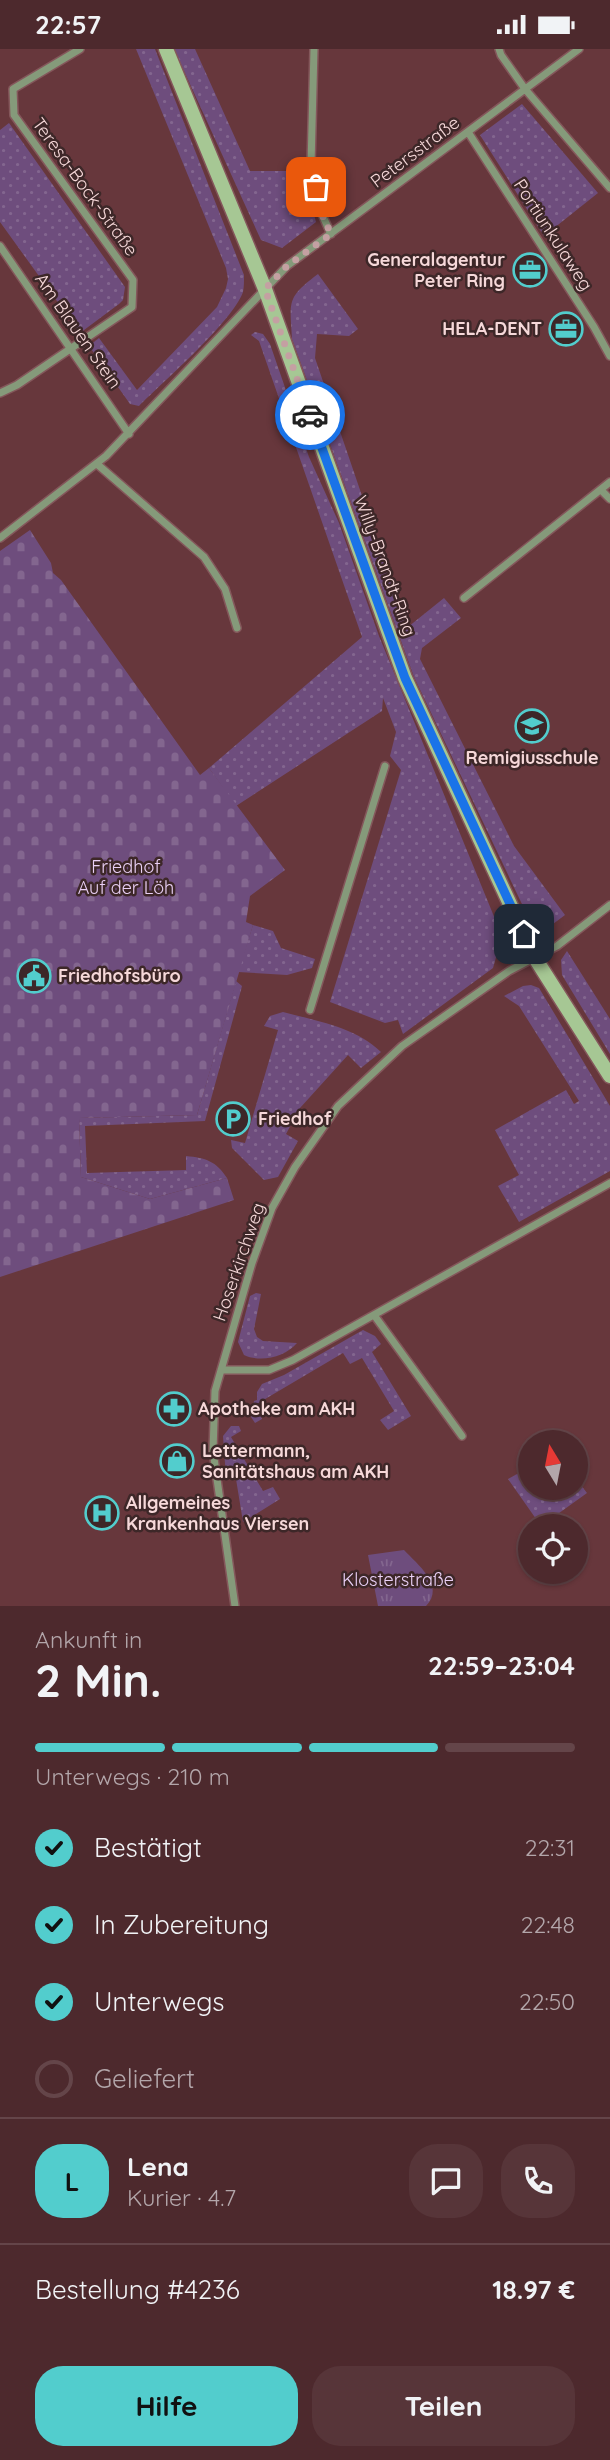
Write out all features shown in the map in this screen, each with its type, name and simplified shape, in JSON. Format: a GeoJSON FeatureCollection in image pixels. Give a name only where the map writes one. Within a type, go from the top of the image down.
{"type":"FeatureCollection","features":[{"type":"Feature","properties":{"kind":"main road","name":"Willy-Brandt-Ring"},"geometry":{"type":"LineString","coordinates":[[166,49],[265,289],[405,678],[536,958],[610,1076]]}},
{"type":"Feature","properties":{"kind":"street","name":"Teresa-Bock-Straße"},"geometry":{"type":"LineString","coordinates":[[70,348],[132,307],[133,280],[14,115],[13,89],[80,49]]}},
{"type":"Feature","properties":{"kind":"street"},"geometry":{"type":"LineString","coordinates":[[314,49],[311,165],[320,210],[331,234]]}},
{"type":"Feature","properties":{"kind":"street"},"geometry":{"type":"LineString","coordinates":[[499,49],[525,89],[610,188]]}},
{"type":"Feature","properties":{"kind":"street","name":"Petersstraße"},"geometry":{"type":"LineString","coordinates":[[0,538],[97,464],[129,434],[287,266],[579,49]]}},
{"type":"Feature","properties":{"kind":"street","name":"Portiunkulaweg"},"geometry":{"type":"LineString","coordinates":[[468,132],[610,356]]}},
{"type":"Feature","properties":{"kind":"street","name":"Am Blauen Stein"},"geometry":{"type":"LineString","coordinates":[[0,246],[129,434]]}},
{"type":"Feature","properties":{"kind":"street"},"geometry":{"type":"LineString","coordinates":[[0,393],[17,385],[70,348]]}},
{"type":"Feature","properties":{"kind":"street"},"geometry":{"type":"LineString","coordinates":[[97,464],[204,557],[225,589],[237,628]]}},
{"type":"Feature","properties":{"kind":"street"},"geometry":{"type":"LineString","coordinates":[[464,599],[610,482]]}},
{"type":"Feature","properties":{"kind":"street"},"geometry":{"type":"LineString","coordinates":[[601,490],[610,499]]}},
{"type":"Feature","properties":{"kind":"street"},"geometry":{"type":"LineString","coordinates":[[310,1010],[386,766]]}},
{"type":"Feature","properties":{"kind":"street","name":"Hoserkirchweg"},"geometry":{"type":"LineString","coordinates":[[235,1606],[213,1451],[215,1391],[252,1263],[272,1208],[295,1167],[338,1106],[402,1046],[509,971],[556,946],[610,905]]}},
{"type":"Feature","properties":{"kind":"street"},"geometry":{"type":"LineString","coordinates":[[221,1370],[269,1370],[293,1360],[610,1184]]}},
{"type":"Feature","properties":{"kind":"street"},"geometry":{"type":"LineString","coordinates":[[374,1315],[462,1436]]}},
{"type":"Feature","properties":{"kind":"green space"},"geometry":{"type":"Polygon","coordinates":[[[136,49],[155,49],[244,275],[243,292],[226,319],[139,406],[130,404],[89,346],[99,338],[137,390],[217,307],[228,279],[226,268],[136,49]]]}},
{"type":"Feature","properties":{"kind":"green space"},"geometry":{"type":"Polygon","coordinates":[[[174,49],[195,49],[250,171],[296,171],[295,189],[307,190],[316,222],[282,248],[261,240],[174,49]]]}},
{"type":"Feature","properties":{"kind":"green space"},"geometry":{"type":"Polygon","coordinates":[[[522,104],[598,193],[544,236],[480,135],[522,104]]]}},
{"type":"Feature","properties":{"kind":"green space"},"geometry":{"type":"Polygon","coordinates":[[[9,123],[125,287],[123,300],[80,333],[0,222],[0,130],[9,123]]]}},
{"type":"Feature","properties":{"kind":"green space"},"geometry":{"type":"Polygon","coordinates":[[[318,274],[358,329],[349,336],[317,334],[315,358],[403,616],[408,627],[444,598],[461,618],[422,648],[420,659],[514,846],[565,915],[553,924],[541,928],[531,923],[414,677],[292,339],[292,301],[300,289],[318,274]]]}},
{"type":"Feature","properties":{"kind":"green space"},"geometry":{"type":"Polygon","coordinates":[[[255,332],[263,334],[270,344],[309,457],[339,523],[379,636],[502,936],[493,968],[403,1034],[398,1020],[385,1023],[330,1002],[401,770],[390,756],[396,732],[383,698],[382,711],[236,806],[209,768],[362,637],[259,341],[251,335],[255,332]]]}},
{"type":"Feature","properties":{"kind":"green space","name":"Friedhof Auf der Löh"},"geometry":{"type":"Polygon","coordinates":[[[30,530],[51,563],[53,573],[61,580],[200,775],[209,768],[285,870],[250,896],[246,922],[253,925],[197,1115],[79,1118],[81,1177],[150,1199],[227,1178],[234,1200],[0,1277],[0,551],[30,530]]]}},
{"type":"Feature","properties":{"kind":"green space"},"geometry":{"type":"Polygon","coordinates":[[[253,925],[273,931],[281,948],[315,959],[312,968],[287,975],[238,972],[253,925]]]}},
{"type":"Feature","properties":{"kind":"green space"},"geometry":{"type":"Polygon","coordinates":[[[567,951],[610,1019],[610,1054],[562,975],[561,960],[567,951]]]}},
{"type":"Feature","properties":{"kind":"green space"},"geometry":{"type":"Polygon","coordinates":[[[236,981],[242,986],[205,1121],[85,1126],[87,1173],[186,1170],[186,1156],[210,1161],[227,1178],[150,1199],[81,1177],[79,1118],[197,1115],[236,981]]]}},
{"type":"Feature","properties":{"kind":"green space"},"geometry":{"type":"Polygon","coordinates":[[[531,985],[539,988],[610,1106],[610,1171],[519,1222],[498,1186],[519,1175],[495,1130],[566,1090],[574,1104],[579,1101],[519,1006],[504,996],[531,985]]]}},
{"type":"Feature","properties":{"kind":"green space"},"geometry":{"type":"Polygon","coordinates":[[[283,1012],[348,1031],[371,1043],[381,1052],[361,1068],[348,1055],[300,1108],[286,1134],[298,1141],[278,1177],[264,1180],[232,1148],[231,1140],[245,1143],[278,1030],[264,1026],[270,1016],[283,1012]]]}},
{"type":"Feature","properties":{"kind":"green space"},"geometry":{"type":"Polygon","coordinates":[[[261,1294],[254,1329],[257,1337],[263,1341],[297,1343],[286,1352],[265,1358],[244,1355],[238,1342],[250,1296],[261,1294]]]}},
{"type":"Feature","properties":{"kind":"green space"},"geometry":{"type":"Polygon","coordinates":[[[363,1330],[375,1336],[381,1344],[372,1352],[411,1416],[388,1430],[380,1420],[394,1411],[362,1358],[350,1364],[343,1353],[255,1405],[262,1419],[255,1423],[251,1417],[257,1392],[262,1384],[284,1375],[363,1330]]]}},
{"type":"Feature","properties":{"kind":"green space"},"geometry":{"type":"Polygon","coordinates":[[[231,1426],[239,1426],[241,1431],[231,1437],[263,1491],[273,1487],[280,1499],[243,1522],[236,1479],[226,1477],[223,1436],[231,1426]]]}},
{"type":"Feature","properties":{"kind":"green space"},"geometry":{"type":"Polygon","coordinates":[[[518,1474],[518,1493],[508,1479],[518,1474]]]}},
{"type":"Feature","properties":{"kind":"green space"},"geometry":{"type":"Polygon","coordinates":[[[523,1500],[577,1500],[558,1514],[533,1514],[523,1500]]]}},
{"type":"Feature","properties":{"kind":"green space","name":"Klosterstraße"},"geometry":{"type":"Polygon","coordinates":[[[404,1550],[431,1583],[431,1598],[426,1606],[378,1606],[368,1555],[404,1550]]]}},
{"type":"Feature","properties":{"kind":"way so far"},"geometry":{"type":"LineString","coordinates":[[310,415],[265,289],[287,266],[331,234],[320,210],[316,187]]}},
{"type":"Feature","properties":{"kind":"place","name":"Generalagentur Peter Ring"},"geometry":{"type":"Point","coordinates":[530,270]}},
{"type":"Feature","properties":{"kind":"place","name":"HELA-DENT"},"geometry":{"type":"Point","coordinates":[566,329]}},
{"type":"Feature","properties":{"kind":"place","name":"Remigiusschule"},"geometry":{"type":"Point","coordinates":[532,726]}},
{"type":"Feature","properties":{"kind":"place","name":"Friedhofsbüro"},"geometry":{"type":"Point","coordinates":[34,976]}},
{"type":"Feature","properties":{"kind":"place","name":"Friedhof"},"geometry":{"type":"Point","coordinates":[233,1119]}},
{"type":"Feature","properties":{"kind":"place","name":"Apotheke am AKH"},"geometry":{"type":"Point","coordinates":[174,1409]}},
{"type":"Feature","properties":{"kind":"place","name":"Lettermann, Sanitätshaus am AKH"},"geometry":{"type":"Point","coordinates":[177,1461]}},
{"type":"Feature","properties":{"kind":"place","name":"Allgemeines Krankenhaus Viersen"},"geometry":{"type":"Point","coordinates":[102,1513]}},
{"type":"Feature","properties":{"kind":"route"},"geometry":{"type":"LineString","coordinates":[[310,415],[405,678],[524,934]]}}]}
